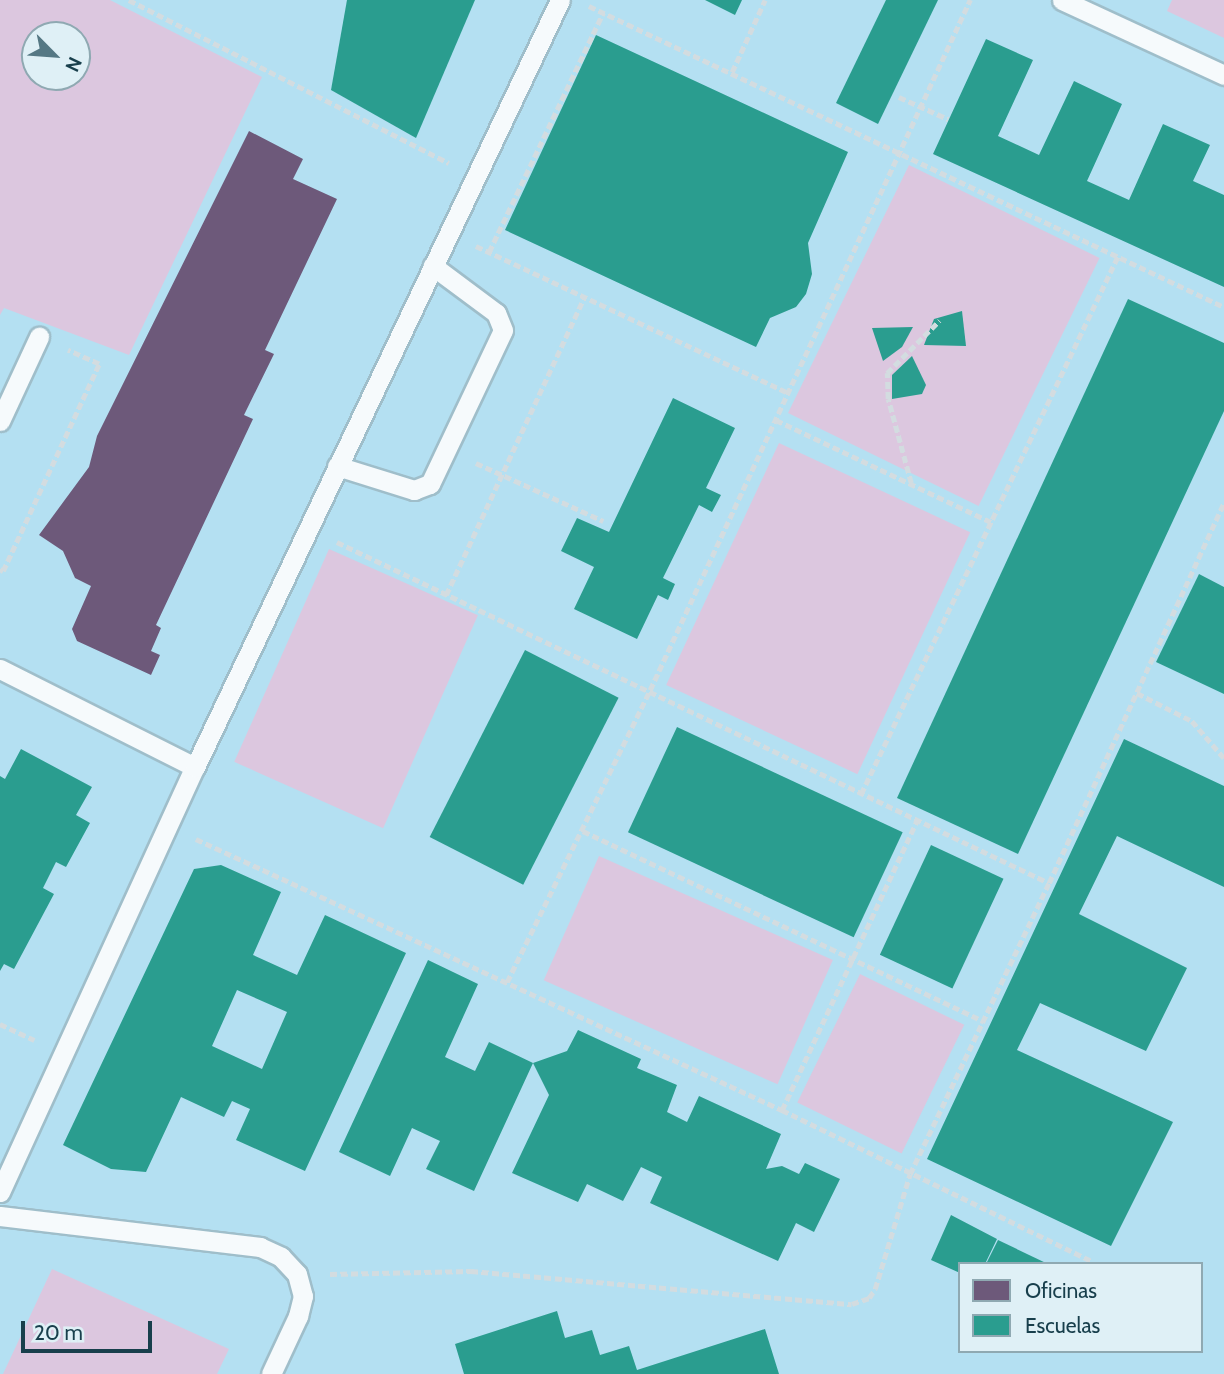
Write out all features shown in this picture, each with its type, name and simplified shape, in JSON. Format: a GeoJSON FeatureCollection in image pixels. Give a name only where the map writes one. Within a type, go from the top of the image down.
{"type":"FeatureCollection","features":[{"type":"Feature","properties":{"kind":"lane"},"geometry":{"type":"LineString","coordinates":[[0,1192],[170,827],[195,767],[560,0]]}},
{"type":"Feature","properties":{"kind":"lane"},"geometry":{"type":"LineString","coordinates":[[1062,0],[1224,75]]}},
{"type":"Feature","properties":{"kind":"lane"},"geometry":{"type":"LineString","coordinates":[[337,466],[414,490],[430,484],[503,330],[496,313],[433,266]]}},
{"type":"Feature","properties":{"kind":"lane"},"geometry":{"type":"LineString","coordinates":[[0,421],[39,337]]}},
{"type":"Feature","properties":{"kind":"lane"},"geometry":{"type":"LineString","coordinates":[[0,668],[195,767]]}},
{"type":"Feature","properties":{"kind":"lane"},"geometry":{"type":"LineString","coordinates":[[0,1216],[260,1247],[281,1258],[297,1274],[303,1296],[300,1310],[271,1374]]}},
{"type":"Feature","properties":{"kind":"path"},"geometry":{"type":"LineString","coordinates":[[129,0],[476,177]]}},
{"type":"Feature","properties":{"kind":"path"},"geometry":{"type":"LineString","coordinates":[[732,72],[765,0]]}},
{"type":"Feature","properties":{"kind":"path"},"geometry":{"type":"LineString","coordinates":[[507,982],[650,690],[902,152],[970,0]]}},
{"type":"Feature","properties":{"kind":"path"},"geometry":{"type":"LineString","coordinates":[[584,4],[902,152],[1224,307]]}},
{"type":"Feature","properties":{"kind":"path"},"geometry":{"type":"LineString","coordinates":[[489,252],[603,13]]}},
{"type":"Feature","properties":{"kind":"path"},"geometry":{"type":"LineString","coordinates":[[899,97],[948,119]]}},
{"type":"Feature","properties":{"kind":"path"},"geometry":{"type":"LineString","coordinates":[[449,234],[789,393]]}},
{"type":"Feature","properties":{"kind":"path"},"geometry":{"type":"LineString","coordinates":[[861,794],[1118,256]]}},
{"type":"Feature","properties":{"kind":"path"},"geometry":{"type":"LineString","coordinates":[[446,594],[584,298]]}},
{"type":"Feature","properties":{"kind":"path"},"geometry":{"type":"LineString","coordinates":[[911,484],[888,399],[887,373],[939,321]]}},
{"type":"Feature","properties":{"kind":"path"},"geometry":{"type":"LineString","coordinates":[[0,569],[3,571],[99,364],[39,337]]}},
{"type":"Feature","properties":{"kind":"path"},"geometry":{"type":"LineString","coordinates":[[776,420],[992,522]]}},
{"type":"Feature","properties":{"kind":"path"},"geometry":{"type":"LineString","coordinates":[[446,450],[603,521]]}},
{"type":"Feature","properties":{"kind":"path"},"geometry":{"type":"LineString","coordinates":[[297,1274],[471,1271],[852,1304],[869,1298],[875,1289],[910,1174],[1049,883],[1224,503]]}},
{"type":"Feature","properties":{"kind":"path"},"geometry":{"type":"LineString","coordinates":[[308,528],[1049,883]]}},
{"type":"Feature","properties":{"kind":"path"},"geometry":{"type":"LineString","coordinates":[[1137,693],[1192,721],[1224,758]]}},
{"type":"Feature","properties":{"kind":"path"},"geometry":{"type":"LineString","coordinates":[[782,1110],[855,959],[917,821]]}},
{"type":"Feature","properties":{"kind":"path"},"geometry":{"type":"LineString","coordinates":[[170,827],[782,1110],[1092,1261]]}},
{"type":"Feature","properties":{"kind":"path"},"geometry":{"type":"LineString","coordinates":[[583,831],[984,1021]]}},
{"type":"Feature","properties":{"kind":"path"},"geometry":{"type":"LineString","coordinates":[[0,1024],[38,1042]]}},
{"type":"Feature","properties":{"kind":"shaded area"},"geometry":{"type":"Polygon","coordinates":[[[0,0],[1224,0],[1224,1374],[0,1374],[0,0]]]}},
{"type":"Feature","properties":{"kind":"shaded area"},"geometry":{"type":"Polygon","coordinates":[[[0,0],[110,0],[262,77],[129,355],[4,308],[0,315],[0,0]]]}},
{"type":"Feature","properties":{"kind":"shaded area"},"geometry":{"type":"Polygon","coordinates":[[[1172,0],[1224,0],[1224,38],[1167,11],[1172,0]]]}},
{"type":"Feature","properties":{"kind":"shaded area"},"geometry":{"type":"Polygon","coordinates":[[[909,165],[1100,258],[979,506],[788,413],[909,165]]]}},
{"type":"Feature","properties":{"kind":"shaded area"},"geometry":{"type":"Polygon","coordinates":[[[779,443],[970,532],[857,774],[666,685],[779,443]]]}},
{"type":"Feature","properties":{"kind":"shaded area"},"geometry":{"type":"Polygon","coordinates":[[[329,549],[478,615],[383,828],[234,762],[329,549]]]}},
{"type":"Feature","properties":{"kind":"shaded area"},"geometry":{"type":"Polygon","coordinates":[[[599,856],[833,960],[778,1084],[544,980],[599,856]]]}},
{"type":"Feature","properties":{"kind":"shaded area"},"geometry":{"type":"Polygon","coordinates":[[[860,974],[964,1025],[902,1153],[797,1103],[860,974]]]}},
{"type":"Feature","properties":{"kind":"shaded area"},"geometry":{"type":"Polygon","coordinates":[[[52,1269],[229,1349],[217,1374],[3,1374],[52,1269]]]}},
{"type":"Feature","properties":{"kind":"building: Oficinas"},"geometry":{"type":"Polygon","coordinates":[[[249,131],[303,159],[293,179],[337,199],[265,350],[274,354],[244,415],[253,419],[156,625],[161,628],[151,651],[160,655],[151,675],[77,641],[72,629],[91,586],[75,578],[63,551],[39,535],[89,467],[97,436],[249,131]]]}},
{"type":"Feature","properties":{"kind":"building: Escuelas"},"geometry":{"type":"Polygon","coordinates":[[[347,0],[475,0],[416,138],[331,90],[347,0]]]}},
{"type":"Feature","properties":{"kind":"building: Escuelas"},"geometry":{"type":"Polygon","coordinates":[[[705,0],[742,0],[735,15],[705,0]]]}},
{"type":"Feature","properties":{"kind":"building: Escuelas"},"geometry":{"type":"Polygon","coordinates":[[[886,0],[938,0],[878,124],[836,103],[886,0]]]}},
{"type":"Feature","properties":{"kind":"building: Escuelas"},"geometry":{"type":"Polygon","coordinates":[[[596,35],[848,152],[808,243],[812,274],[806,294],[796,307],[770,318],[756,347],[505,230],[596,35]]]}},
{"type":"Feature","properties":{"kind":"building: Escuelas"},"geometry":{"type":"Polygon","coordinates":[[[986,39],[1033,60],[998,136],[1039,155],[1074,81],[1122,104],[1087,181],[1129,200],[1163,124],[1210,145],[1193,181],[1224,195],[1224,287],[933,154],[986,39]]]}},
{"type":"Feature","properties":{"kind":"building: Escuelas"},"geometry":{"type":"Polygon","coordinates":[[[1128,299],[1224,343],[1224,411],[1018,854],[897,798],[1128,299]]]}},
{"type":"Feature","properties":{"kind":"building: Escuelas"},"geometry":{"type":"Polygon","coordinates":[[[962,311],[966,346],[924,345],[934,319],[962,311]]]}},
{"type":"Feature","properties":{"kind":"building: Escuelas"},"geometry":{"type":"Polygon","coordinates":[[[913,327],[902,347],[883,361],[872,328],[913,327]]]}},
{"type":"Feature","properties":{"kind":"building: Escuelas"},"geometry":{"type":"Polygon","coordinates":[[[912,356],[926,385],[922,394],[892,399],[892,375],[912,356]]]}},
{"type":"Feature","properties":{"kind":"building: Escuelas"},"geometry":{"type":"Polygon","coordinates":[[[673,398],[735,428],[706,488],[721,495],[712,512],[699,505],[663,578],[675,584],[668,600],[658,595],[637,639],[574,609],[594,567],[561,551],[577,518],[609,532],[673,398]]]}},
{"type":"Feature","properties":{"kind":"building: Escuelas"},"geometry":{"type":"Polygon","coordinates":[[[1199,574],[1224,587],[1224,694],[1156,662],[1199,574]]]}},
{"type":"Feature","properties":{"kind":"building: Escuelas"},"geometry":{"type":"Polygon","coordinates":[[[525,650],[619,698],[523,885],[430,837],[525,650]]]}},
{"type":"Feature","properties":{"kind":"building: Escuelas"},"geometry":{"type":"Polygon","coordinates":[[[677,727],[903,832],[854,937],[628,832],[677,727]]]}},
{"type":"Feature","properties":{"kind":"building: Escuelas"},"geometry":{"type":"Polygon","coordinates":[[[1124,739],[1224,786],[1224,887],[1117,836],[1079,914],[1187,968],[1146,1051],[1040,1003],[1017,1050],[1173,1122],[1111,1246],[927,1159],[1124,739]]]}},
{"type":"Feature","properties":{"kind":"building: Escuelas"},"geometry":{"type":"Polygon","coordinates":[[[21,749],[92,787],[76,815],[90,823],[66,867],[56,862],[43,888],[54,894],[14,969],[4,964],[0,971],[0,776],[5,779],[21,749]]]}},
{"type":"Feature","properties":{"kind":"building: Escuelas"},"geometry":{"type":"Polygon","coordinates":[[[931,845],[1004,879],[952,988],[880,955],[931,845]]]}},
{"type":"Feature","properties":{"kind":"building: Escuelas"},"geometry":{"type":"Polygon","coordinates":[[[221,865],[281,892],[253,955],[297,975],[325,915],[406,953],[305,1171],[236,1140],[250,1109],[232,1101],[224,1117],[181,1097],[146,1172],[111,1169],[63,1145],[194,869],[221,865]],[[237,990],[212,1046],[262,1069],[287,1012],[237,990]]]}},
{"type":"Feature","properties":{"kind":"building: Escuelas"},"geometry":{"type":"Polygon","coordinates":[[[428,960],[478,984],[445,1057],[475,1071],[489,1042],[533,1063],[474,1191],[426,1169],[440,1141],[412,1128],[390,1176],[339,1152],[428,960]]]}},
{"type":"Feature","properties":{"kind":"building: Escuelas"},"geometry":{"type":"Polygon","coordinates":[[[578,1030],[641,1059],[637,1068],[677,1085],[667,1112],[687,1122],[699,1096],[781,1134],[766,1169],[782,1166],[799,1174],[805,1163],[840,1179],[814,1232],[796,1223],[778,1261],[650,1203],[662,1177],[641,1167],[623,1201],[587,1184],[578,1202],[512,1173],[549,1095],[533,1063],[567,1051],[578,1030]]]}},
{"type":"Feature","properties":{"kind":"building: Escuelas"},"geometry":{"type":"Polygon","coordinates":[[[951,1215],[997,1239],[986,1262],[958,1262],[958,1272],[931,1260],[951,1215]]]}},
{"type":"Feature","properties":{"kind":"building: Escuelas"},"geometry":{"type":"Polygon","coordinates":[[[998,1240],[1044,1262],[987,1262],[998,1240]]]}},
{"type":"Feature","properties":{"kind":"building: Escuelas"},"geometry":{"type":"Polygon","coordinates":[[[557,1311],[565,1338],[592,1330],[600,1355],[629,1346],[637,1370],[765,1329],[779,1374],[464,1374],[455,1344],[557,1311]]]}}]}
